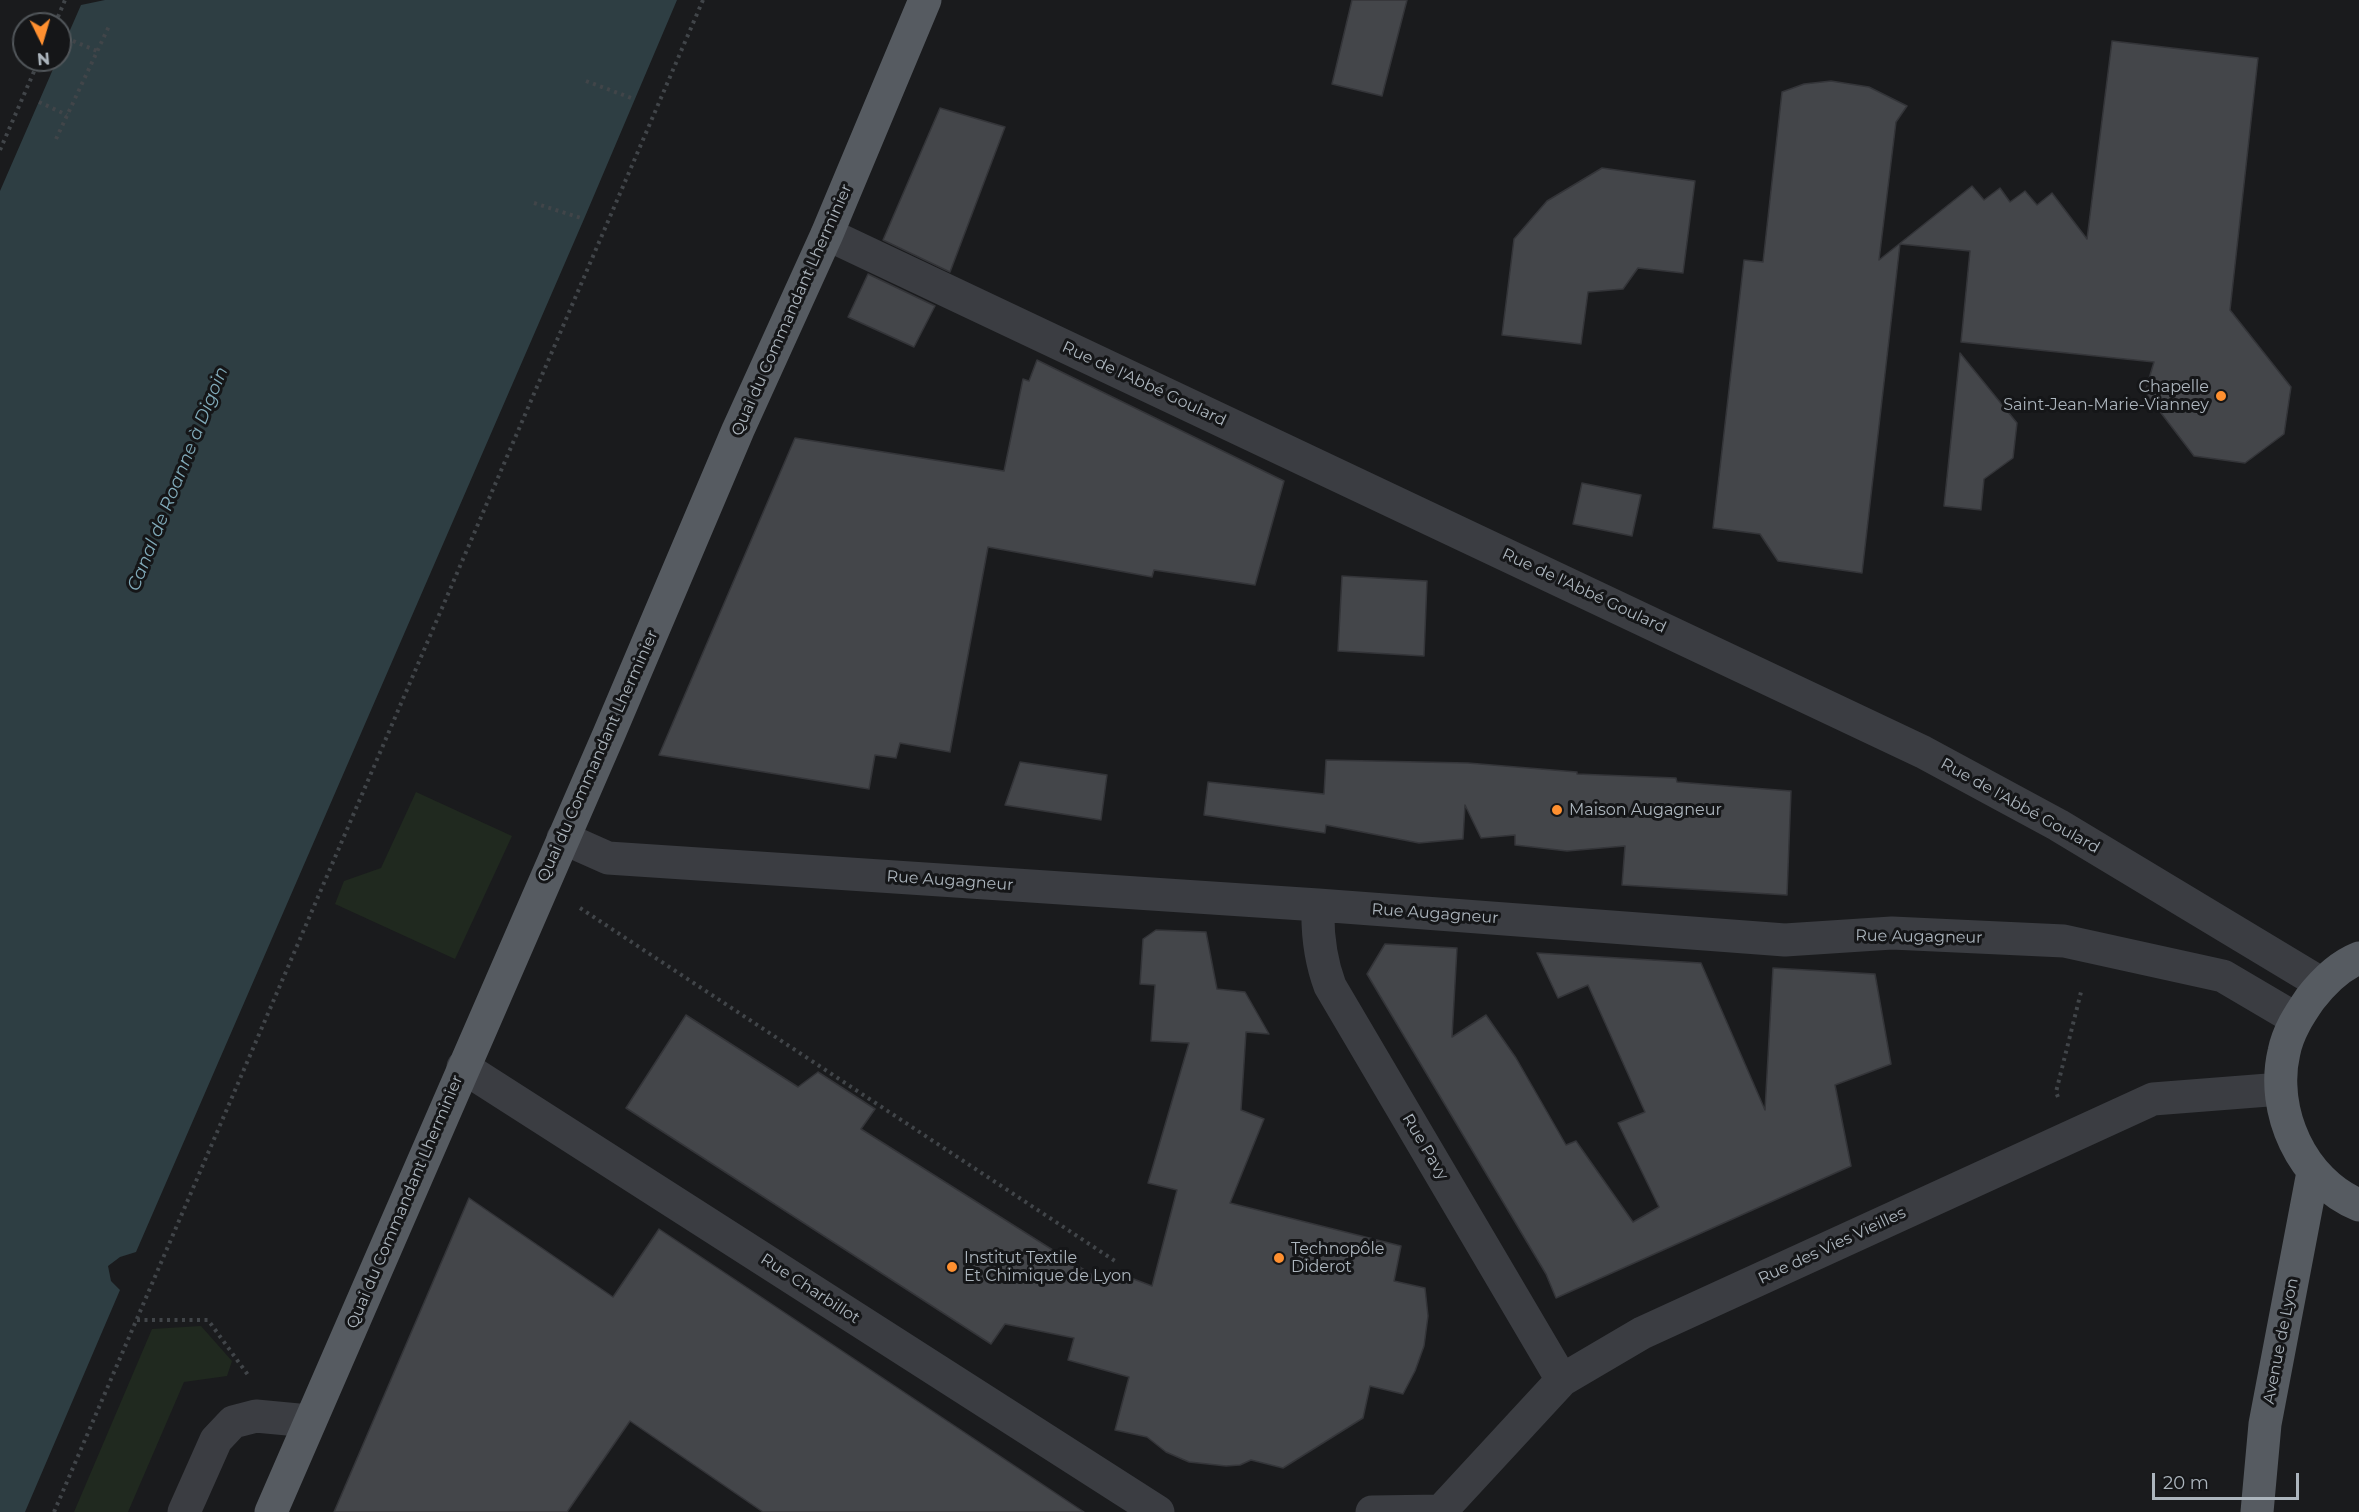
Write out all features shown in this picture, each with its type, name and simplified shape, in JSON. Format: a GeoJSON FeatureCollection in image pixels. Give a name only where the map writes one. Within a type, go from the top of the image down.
{"type":"FeatureCollection","features":[{"type":"Feature","properties":{"kind":"main road","name":"Quai du Commandant Lherminier"},"geometry":{"type":"LineString","coordinates":[[271,1512],[738,430],[827,234],[925,0]]}},
{"type":"Feature","properties":{"kind":"main road"},"geometry":{"type":"LineString","coordinates":[[2359,958],[2351,961],[2322,984],[2296,1018],[2284,1052],[2280,1089],[2289,1128],[2296,1146],[2313,1172],[2347,1200],[2359,1205]]}},
{"type":"Feature","properties":{"kind":"main road","name":"Avenue de Lyon"},"geometry":{"type":"LineString","coordinates":[[2257,1512],[2265,1424],[2313,1172]]}},
{"type":"Feature","properties":{"kind":"street","name":"Rue de l'Abbé Goulard"},"geometry":{"type":"LineString","coordinates":[[827,234],[1923,752],[2058,825],[2322,984]]}},
{"type":"Feature","properties":{"kind":"street","name":"Rue Augagneur"},"geometry":{"type":"LineString","coordinates":[[563,838],[608,858],[1318,905],[1785,940],[1892,933],[2064,942],[2223,976],[2296,1018]]}},
{"type":"Feature","properties":{"kind":"street","name":"Rue Pavy"},"geometry":{"type":"LineString","coordinates":[[1318,905],[1317,936],[1322,965],[1330,986],[1562,1380]]}},
{"type":"Feature","properties":{"kind":"street","name":"Rue Charbillot"},"geometry":{"type":"LineString","coordinates":[[463,1067],[1158,1512]]}},
{"type":"Feature","properties":{"kind":"street","name":"Rue des Vies Vieilles"},"geometry":{"type":"LineString","coordinates":[[1440,1511],[1562,1380],[1642,1333],[2152,1099],[2280,1089]]}},
{"type":"Feature","properties":{"kind":"street"},"geometry":{"type":"LineString","coordinates":[[184,1512],[216,1440],[233,1422],[256,1416],[309,1421]]}},
{"type":"Feature","properties":{"kind":"street"},"geometry":{"type":"LineString","coordinates":[[1372,1512],[1440,1511]]}},
{"type":"Feature","properties":{"kind":"path"},"geometry":{"type":"LineString","coordinates":[[54,1512],[703,0]]}},
{"type":"Feature","properties":{"kind":"path"},"geometry":{"type":"LineString","coordinates":[[56,139],[110,24]]}},
{"type":"Feature","properties":{"kind":"path"},"geometry":{"type":"LineString","coordinates":[[72,41],[97,51]]}},
{"type":"Feature","properties":{"kind":"path"},"geometry":{"type":"LineString","coordinates":[[0,150],[34,72]]}},
{"type":"Feature","properties":{"kind":"path"},"geometry":{"type":"LineString","coordinates":[[586,81],[634,99]]}},
{"type":"Feature","properties":{"kind":"path"},"geometry":{"type":"LineString","coordinates":[[39,102],[67,115]]}},
{"type":"Feature","properties":{"kind":"path"},"geometry":{"type":"LineString","coordinates":[[534,203],[584,219]]}},
{"type":"Feature","properties":{"kind":"path"},"geometry":{"type":"LineString","coordinates":[[580,908],[1115,1261]]}},
{"type":"Feature","properties":{"kind":"path"},"geometry":{"type":"LineString","coordinates":[[136,1320],[208,1320],[252,1381]]}},
{"type":"Feature","properties":{"kind":"green space"},"geometry":{"type":"Polygon","coordinates":[[[416,792],[512,836],[455,959],[335,904],[344,881],[381,868],[416,792]]]}},
{"type":"Feature","properties":{"kind":"green space"},"geometry":{"type":"Polygon","coordinates":[[[201,1326],[232,1361],[227,1376],[184,1382],[128,1512],[74,1512],[152,1329],[201,1326]]]}},
{"type":"Feature","properties":{"kind":"water","name":"Canal de Roanne à Digoin"},"geometry":{"type":"Polygon","coordinates":[[[105,0],[677,0],[136,1252],[120,1257],[108,1266],[111,1281],[120,1290],[25,1512],[0,1512],[0,191],[52,72],[72,72],[72,26],[81,5],[105,0]]]}},
{"type":"Feature","properties":{"kind":"building"},"geometry":{"type":"Polygon","coordinates":[[[1352,0],[1407,0],[1382,96],[1332,84],[1352,0]]]}},
{"type":"Feature","properties":{"kind":"building"},"geometry":{"type":"Polygon","coordinates":[[[2112,41],[2258,58],[2230,310],[2291,387],[2284,434],[2245,463],[2194,456],[2145,392],[2154,362],[1961,342],[1970,251],[1900,244],[1862,573],[1778,561],[1760,534],[1713,528],[1744,260],[1763,262],[1782,92],[1804,84],[1831,81],[1869,87],[1907,106],[1896,122],[1879,260],[1972,186],[1984,200],[2000,188],[2010,202],[2025,191],[2037,205],[2052,193],[2087,239],[2112,41]]]}},
{"type":"Feature","properties":{"kind":"building"},"geometry":{"type":"Polygon","coordinates":[[[940,108],[1005,127],[950,272],[883,240],[940,108]]]}},
{"type":"Feature","properties":{"kind":"building"},"geometry":{"type":"Polygon","coordinates":[[[1602,168],[1695,181],[1683,273],[1638,268],[1623,289],[1588,292],[1581,344],[1502,335],[1514,239],[1547,201],[1602,168]]]}},
{"type":"Feature","properties":{"kind":"building"},"geometry":{"type":"Polygon","coordinates":[[[868,274],[935,306],[914,347],[848,317],[868,274]]]}},
{"type":"Feature","properties":{"kind":"building"},"geometry":{"type":"Polygon","coordinates":[[[1960,353],[2017,423],[2013,458],[1984,479],[1981,510],[1944,506],[1960,353]]]}},
{"type":"Feature","properties":{"kind":"building"},"geometry":{"type":"Polygon","coordinates":[[[1037,360],[1284,481],[1255,585],[1154,570],[1152,577],[988,547],[950,752],[900,743],[896,758],[875,755],[869,789],[659,755],[795,438],[1004,471],[1023,379],[1029,381],[1037,360]]]}},
{"type":"Feature","properties":{"kind":"building"},"geometry":{"type":"Polygon","coordinates":[[[1582,483],[1641,495],[1632,536],[1573,524],[1582,483]]]}},
{"type":"Feature","properties":{"kind":"building"},"geometry":{"type":"Polygon","coordinates":[[[1342,576],[1427,581],[1424,656],[1338,651],[1342,576]]]}},
{"type":"Feature","properties":{"kind":"building","name":"Maison Augagneur"},"geometry":{"type":"Polygon","coordinates":[[[1326,760],[1468,763],[1577,772],[1577,774],[1676,778],[1677,782],[1791,791],[1787,895],[1622,885],[1625,846],[1567,851],[1515,845],[1515,835],[1481,838],[1465,805],[1463,839],[1419,843],[1326,825],[1325,833],[1204,815],[1208,782],[1324,794],[1326,760]]]}},
{"type":"Feature","properties":{"kind":"building"},"geometry":{"type":"Polygon","coordinates":[[[1020,762],[1107,775],[1101,820],[1005,805],[1020,762]]]}},
{"type":"Feature","properties":{"kind":"building","name":"Technopôle Diderot"},"geometry":{"type":"Polygon","coordinates":[[[1156,930],[1206,932],[1217,989],[1245,992],[1269,1034],[1246,1032],[1241,1110],[1264,1119],[1230,1203],[1401,1246],[1394,1281],[1425,1288],[1428,1316],[1424,1346],[1403,1394],[1370,1386],[1363,1418],[1283,1468],[1251,1460],[1240,1465],[1226,1466],[1189,1462],[1166,1452],[1147,1437],[1115,1430],[1129,1377],[1068,1360],[1074,1338],[1005,1324],[991,1344],[626,1108],[686,1015],[798,1087],[818,1072],[875,1109],[861,1129],[1105,1283],[1110,1270],[1152,1286],[1177,1190],[1148,1183],[1189,1043],[1151,1041],[1155,985],[1140,984],[1143,939],[1156,930]]]}},
{"type":"Feature","properties":{"kind":"building"},"geometry":{"type":"Polygon","coordinates":[[[1385,944],[1457,948],[1452,1037],[1486,1015],[1516,1058],[1566,1145],[1576,1141],[1633,1222],[1659,1207],[1618,1123],[1645,1112],[1588,985],[1558,998],[1537,953],[1701,963],[1765,1110],[1773,968],[1875,974],[1891,1064],[1835,1085],[1851,1166],[1556,1298],[1546,1274],[1367,974],[1385,944]]]}},
{"type":"Feature","properties":{"kind":"building"},"geometry":{"type":"Polygon","coordinates":[[[469,1198],[613,1297],[659,1229],[1084,1512],[763,1512],[630,1421],[567,1512],[334,1512],[469,1198]]]}},
{"type":"Feature","properties":{"kind":"place","name":"Chapelle Saint-Jean-Marie-Vianney"},"geometry":{"type":"Point","coordinates":[2221,396]}},
{"type":"Feature","properties":{"kind":"place","name":"Maison Augagneur"},"geometry":{"type":"Point","coordinates":[1557,810]}},
{"type":"Feature","properties":{"kind":"place","name":"Technopôle Diderot"},"geometry":{"type":"Point","coordinates":[1279,1258]}},
{"type":"Feature","properties":{"kind":"place","name":"Institut Textile Et Chimique de Lyon"},"geometry":{"type":"Point","coordinates":[952,1267]}}]}
